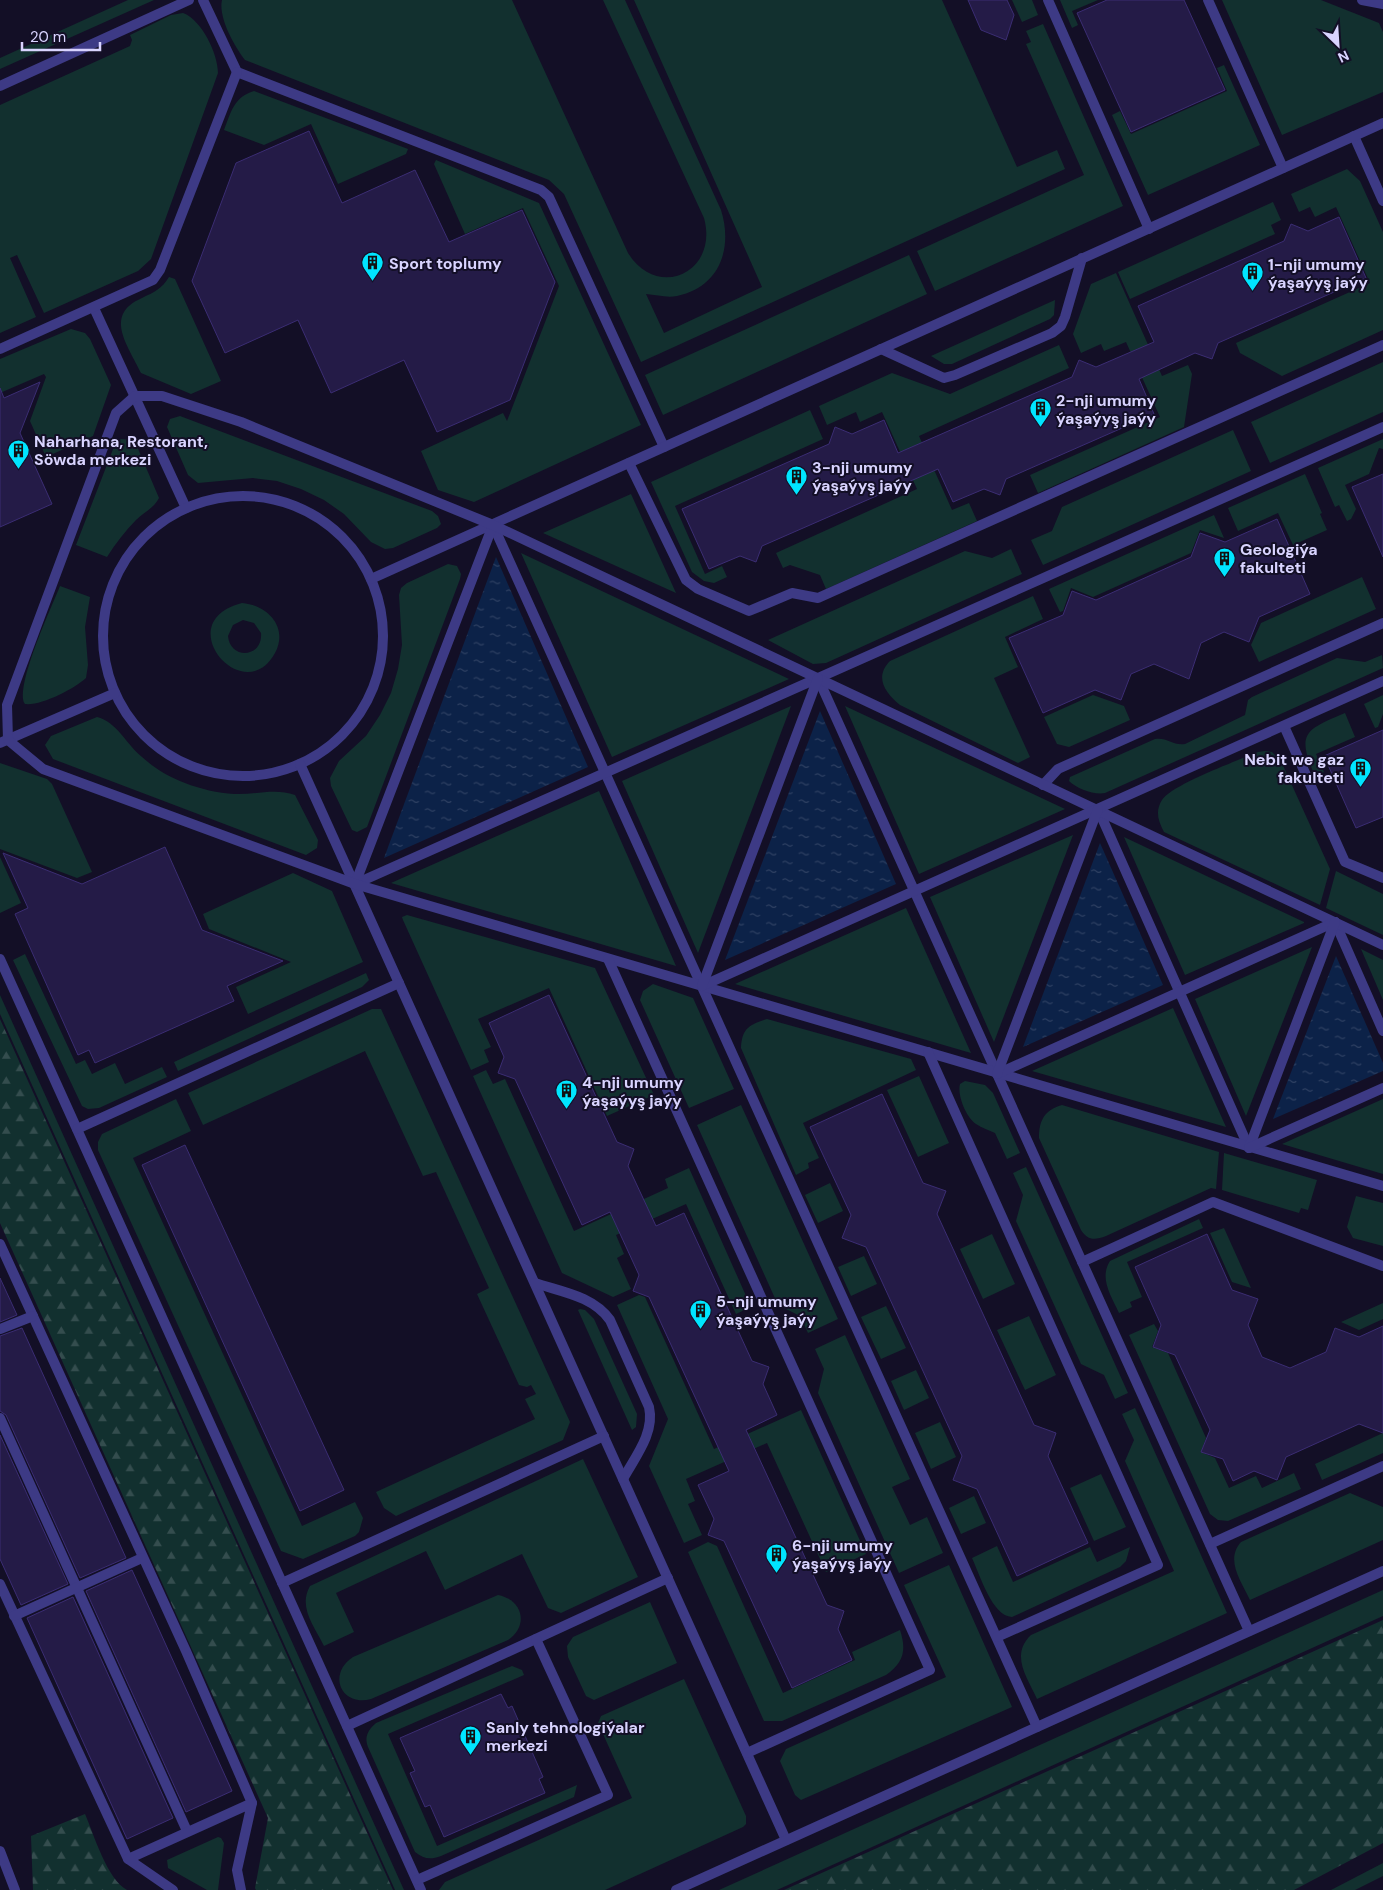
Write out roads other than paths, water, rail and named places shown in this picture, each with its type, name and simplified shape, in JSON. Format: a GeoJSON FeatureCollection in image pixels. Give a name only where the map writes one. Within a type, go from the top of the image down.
{"type":"FeatureCollection","features":[{"type":"Feature","properties":{"kind":"lane"},"geometry":{"type":"LineString","coordinates":[[0,86],[190,0]]}},
{"type":"Feature","properties":{"kind":"lane"},"geometry":{"type":"LineString","coordinates":[[203,0],[237,72],[541,190],[549,197],[664,447]]}},
{"type":"Feature","properties":{"kind":"lane"},"geometry":{"type":"LineString","coordinates":[[1048,0],[1149,228]]}},
{"type":"Feature","properties":{"kind":"lane"},"geometry":{"type":"LineString","coordinates":[[1208,0],[1283,168]]}},
{"type":"Feature","properties":{"kind":"lane"},"geometry":{"type":"LineString","coordinates":[[1362,0],[1383,4]]}},
{"type":"Feature","properties":{"kind":"lane"},"geometry":{"type":"LineString","coordinates":[[0,349],[142,287],[153,280],[160,270],[237,72]]}},
{"type":"Feature","properties":{"kind":"lane"},"geometry":{"type":"LineString","coordinates":[[372,578],[1383,123]]}},
{"type":"Feature","properties":{"kind":"lane"},"geometry":{"type":"LineString","coordinates":[[1354,136],[1383,200]]}},
{"type":"Feature","properties":{"kind":"lane"},"geometry":{"type":"LineString","coordinates":[[881,349],[944,378],[1052,333],[1060,326],[1065,317],[1082,258]]}},
{"type":"Feature","properties":{"kind":"lane"},"geometry":{"type":"LineString","coordinates":[[94,308],[186,508]]}},
{"type":"Feature","properties":{"kind":"lane"},"geometry":{"type":"LineString","coordinates":[[629,463],[686,580],[698,589],[749,611],[792,593],[818,598],[1383,345]]}},
{"type":"Feature","properties":{"kind":"lane"},"geometry":{"type":"LineString","coordinates":[[4,742],[7,705],[116,412],[135,396],[162,396],[241,422],[493,525],[1383,945]]}},
{"type":"Feature","properties":{"kind":"lane"},"geometry":{"type":"LineString","coordinates":[[355,884],[1383,427]]}},
{"type":"Feature","properties":{"kind":"lane"},"geometry":{"type":"LineString","coordinates":[[234,496],[282,501],[305,510],[326,522],[344,538],[360,557],[372,578],[380,602],[383,650],[378,674],[370,697],[357,718],[341,736],[322,752],[300,764],[277,772],[253,775],[229,775],[197,768],[161,749],[142,733],[127,714],[115,693],[107,670],[103,646],[104,622],[111,590],[117,575],[130,554],[146,536],[165,520],[186,508],[210,500],[234,496]]}},
{"type":"Feature","properties":{"kind":"lane"},"geometry":{"type":"LineString","coordinates":[[493,525],[1037,1727]]}},
{"type":"Feature","properties":{"kind":"lane"},"geometry":{"type":"LineString","coordinates":[[355,884],[493,525]]}},
{"type":"Feature","properties":{"kind":"lane"},"geometry":{"type":"LineString","coordinates":[[1043,785],[1058,769],[1383,623]]}},
{"type":"Feature","properties":{"kind":"lane"},"geometry":{"type":"LineString","coordinates":[[818,678],[1249,1632]]}},
{"type":"Feature","properties":{"kind":"lane"},"geometry":{"type":"LineString","coordinates":[[702,986],[818,678]]}},
{"type":"Feature","properties":{"kind":"lane"},"geometry":{"type":"LineString","coordinates":[[702,986],[1383,681]]}},
{"type":"Feature","properties":{"kind":"lane"},"geometry":{"type":"LineString","coordinates":[[4,742],[115,693]]}},
{"type":"Feature","properties":{"kind":"lane"},"geometry":{"type":"LineString","coordinates":[[1284,726],[1345,862],[1383,878]]}},
{"type":"Feature","properties":{"kind":"lane"},"geometry":{"type":"LineString","coordinates":[[4,742],[43,769],[355,884],[1383,1186]]}},
{"type":"Feature","properties":{"kind":"lane"},"geometry":{"type":"LineString","coordinates":[[300,764],[786,1840]]}},
{"type":"Feature","properties":{"kind":"lane"},"geometry":{"type":"LineString","coordinates":[[1098,809],[1249,1148]]}},
{"type":"Feature","properties":{"kind":"lane"},"geometry":{"type":"LineString","coordinates":[[997,1074],[1098,809]]}},
{"type":"Feature","properties":{"kind":"lane"},"geometry":{"type":"LineString","coordinates":[[997,1074],[1335,922]]}},
{"type":"Feature","properties":{"kind":"lane"},"geometry":{"type":"LineString","coordinates":[[1335,922],[1383,1031]]}},
{"type":"Feature","properties":{"kind":"lane"},"geometry":{"type":"LineString","coordinates":[[1249,1148],[1335,922]]}},
{"type":"Feature","properties":{"kind":"lane"},"geometry":{"type":"LineString","coordinates":[[0,959],[419,1885],[608,1795],[536,1638]]}},
{"type":"Feature","properties":{"kind":"lane"},"geometry":{"type":"LineString","coordinates":[[608,959],[930,1670],[747,1753]]}},
{"type":"Feature","properties":{"kind":"lane"},"geometry":{"type":"LineString","coordinates":[[77,1129],[399,983]]}},
{"type":"Feature","properties":{"kind":"lane"},"geometry":{"type":"LineString","coordinates":[[928,1052],[1158,1565],[997,1637]]}},
{"type":"Feature","properties":{"kind":"lane"},"geometry":{"type":"LineString","coordinates":[[1249,1148],[1383,1088]]}},
{"type":"Feature","properties":{"kind":"lane"},"geometry":{"type":"LineString","coordinates":[[1082,1262],[1213,1202],[1383,1266]]}},
{"type":"Feature","properties":{"kind":"lane"},"geometry":{"type":"LineString","coordinates":[[0,1244],[252,1802],[237,1870],[241,1890]]}},
{"type":"Feature","properties":{"kind":"lane"},"geometry":{"type":"LineString","coordinates":[[535,1283],[588,1300],[602,1309],[610,1320],[650,1407],[652,1417],[650,1429],[623,1479]]}},
{"type":"Feature","properties":{"kind":"lane"},"geometry":{"type":"LineString","coordinates":[[0,1329],[33,1316]]}},
{"type":"Feature","properties":{"kind":"lane"},"geometry":{"type":"LineString","coordinates":[[0,1418],[188,1831]]}},
{"type":"Feature","properties":{"kind":"lane"},"geometry":{"type":"LineString","coordinates":[[282,1583],[604,1436]]}},
{"type":"Feature","properties":{"kind":"lane"},"geometry":{"type":"LineString","coordinates":[[1210,1544],[1383,1466]]}},
{"type":"Feature","properties":{"kind":"lane"},"geometry":{"type":"LineString","coordinates":[[14,1616],[142,1558]]}},
{"type":"Feature","properties":{"kind":"lane"},"geometry":{"type":"LineString","coordinates":[[676,1890],[1383,1571]]}},
{"type":"Feature","properties":{"kind":"lane"},"geometry":{"type":"LineString","coordinates":[[347,1726],[668,1578]]}},
{"type":"Feature","properties":{"kind":"lane"},"geometry":{"type":"LineString","coordinates":[[0,1584],[128,1859],[173,1890]]}},
{"type":"Feature","properties":{"kind":"lane"},"geometry":{"type":"LineString","coordinates":[[128,1859],[252,1802]]}},
{"type":"Feature","properties":{"kind":"lane"},"geometry":{"type":"LineString","coordinates":[[0,1851],[15,1890]]}},
{"type":"Feature","properties":{"kind":"water"},"geometry":{"type":"Polygon","coordinates":[[[496,557],[588,767],[384,858],[496,557]]]}},
{"type":"Feature","properties":{"kind":"water"},"geometry":{"type":"Polygon","coordinates":[[[820,711],[896,884],[725,960],[820,711]]]}},
{"type":"Feature","properties":{"kind":"water"},"geometry":{"type":"Polygon","coordinates":[[[1100,843],[1163,985],[1023,1047],[1100,843]]]}},
{"type":"Feature","properties":{"kind":"water"},"geometry":{"type":"Polygon","coordinates":[[[1336,956],[1383,1063],[1383,1071],[1273,1119],[1336,956]]]}},
{"type":"Feature","properties":{"kind":"place","name":"Sport toplumy"},"geometry":{"type":"Point","coordinates":[373,282]}},
{"type":"Feature","properties":{"kind":"place","name":"1-nji umumy ýaşaýyş jaýy"},"geometry":{"type":"Point","coordinates":[1252,292]}},
{"type":"Feature","properties":{"kind":"place","name":"2-nji umumy ýaşaýyş jaýy"},"geometry":{"type":"Point","coordinates":[1040,428]}},
{"type":"Feature","properties":{"kind":"place","name":"Naharhana, Restorant, Söwda merkezi"},"geometry":{"type":"Point","coordinates":[18,469]}},
{"type":"Feature","properties":{"kind":"place","name":"3-nji umumy ýaşaýyş jaýy"},"geometry":{"type":"Point","coordinates":[796,495]}},
{"type":"Feature","properties":{"kind":"place","name":"Geologiýa fakulteti"},"geometry":{"type":"Point","coordinates":[1224,577]}},
{"type":"Feature","properties":{"kind":"place","name":"Nebit we gaz fakulteti"},"geometry":{"type":"Point","coordinates":[1360,787]}},
{"type":"Feature","properties":{"kind":"place","name":"4-nji umumy ýaşaýyş jaýy"},"geometry":{"type":"Point","coordinates":[566,1110]}},
{"type":"Feature","properties":{"kind":"place","name":"5-nji umumy ýaşaýyş jaýy"},"geometry":{"type":"Point","coordinates":[700,1329]}},
{"type":"Feature","properties":{"kind":"place","name":"6-nji umumy ýaşaýyş jaýy"},"geometry":{"type":"Point","coordinates":[776,1573]}},
{"type":"Feature","properties":{"kind":"place","name":"Sanly tehnologiýalar merkezi"},"geometry":{"type":"Point","coordinates":[470,1755]}}]}
